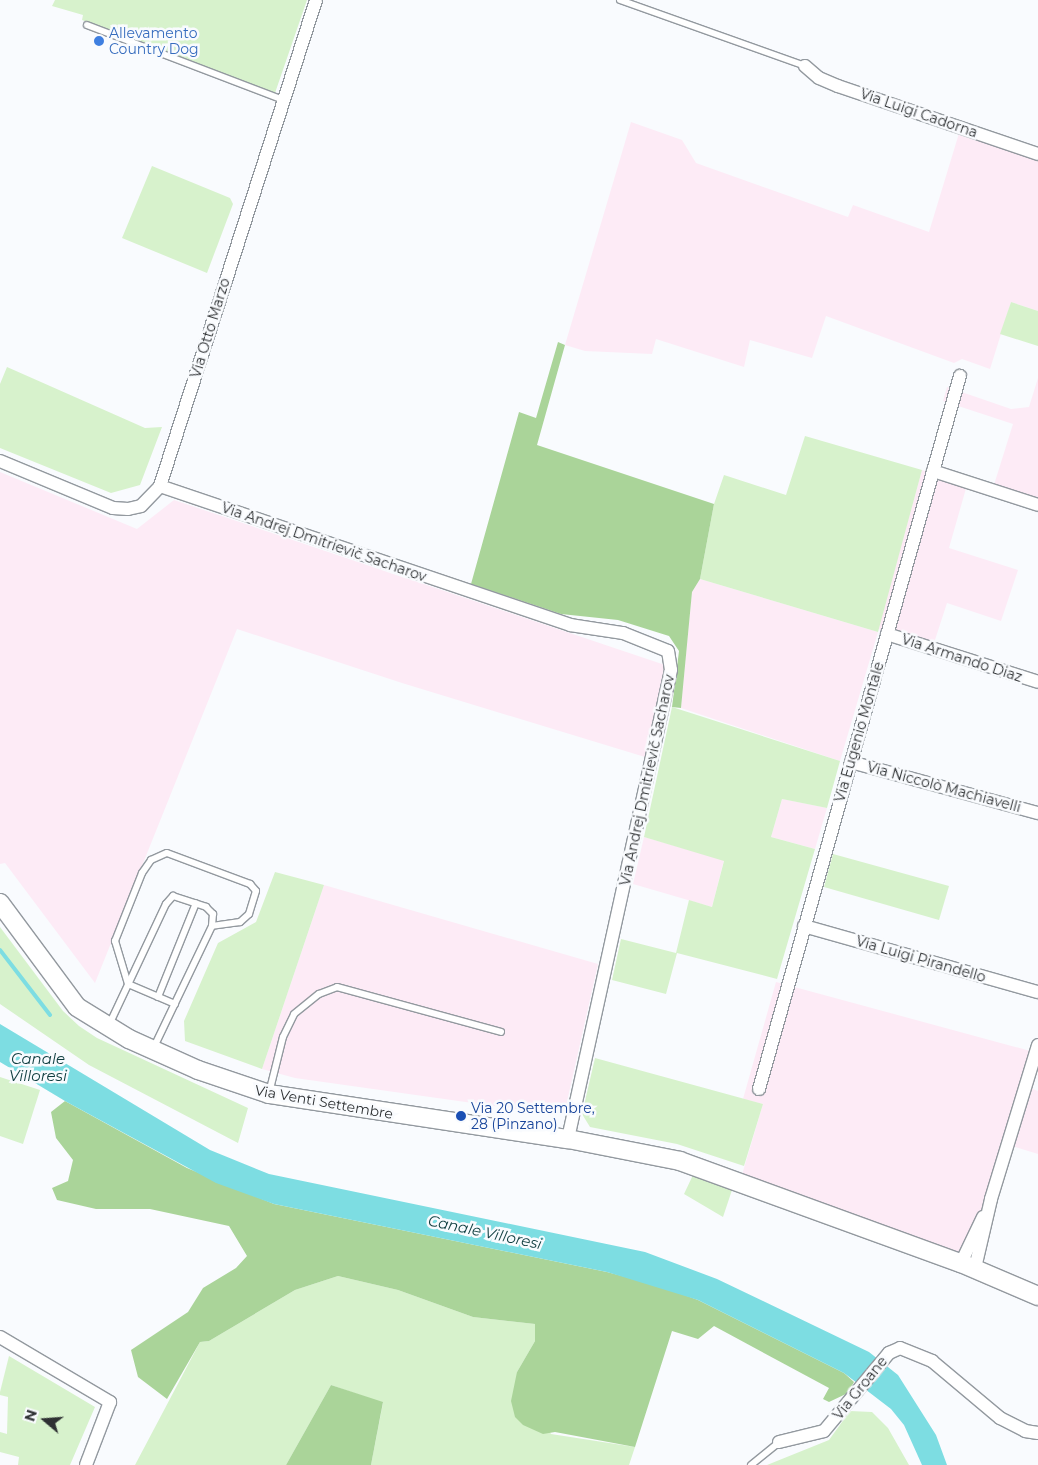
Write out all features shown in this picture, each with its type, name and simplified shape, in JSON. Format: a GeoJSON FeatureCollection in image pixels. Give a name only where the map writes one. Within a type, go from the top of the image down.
{"type":"FeatureCollection","features":[{"type":"Feature","properties":{"kind":"street","name":"Via Otto Marzo"},"geometry":{"type":"LineString","coordinates":[[0,461],[113,508],[128,509],[141,506],[160,486],[316,0]]}},
{"type":"Feature","properties":{"kind":"street","name":"Via Luigi Cadorna"},"geometry":{"type":"LineString","coordinates":[[805,66],[819,78],[838,86],[1038,154]]}},
{"type":"Feature","properties":{"kind":"street","name":"Via Eugenio Montale"},"geometry":{"type":"LineString","coordinates":[[759,1089],[960,376]]}},
{"type":"Feature","properties":{"kind":"street"},"geometry":{"type":"LineString","coordinates":[[933,471],[1038,505]]}},
{"type":"Feature","properties":{"kind":"street","name":"Via Andrej Dmitrievič Sacharov"},"geometry":{"type":"LineString","coordinates":[[160,486],[570,625],[623,633],[668,651],[671,670],[568,1139]]}},
{"type":"Feature","properties":{"kind":"street","name":"Via Armando Diaz"},"geometry":{"type":"LineString","coordinates":[[887,634],[1038,682]]}},
{"type":"Feature","properties":{"kind":"street","name":"Via Niccolò Machiavelli"},"geometry":{"type":"LineString","coordinates":[[851,762],[1038,813]]}},
{"type":"Feature","properties":{"kind":"street","name":"Via Venti Settembre"},"geometry":{"type":"LineString","coordinates":[[0,903],[77,1007],[108,1028],[198,1070],[269,1094],[568,1139],[680,1162],[968,1266],[1038,1296]]}},
{"type":"Feature","properties":{"kind":"street","name":"Via Luigi Pirandello"},"geometry":{"type":"LineString","coordinates":[[804,926],[1038,992]]}},
{"type":"Feature","properties":{"kind":"street"},"geometry":{"type":"LineString","coordinates":[[968,1266],[1038,1046]]}},
{"type":"Feature","properties":{"kind":"street"},"geometry":{"type":"LineString","coordinates":[[0,1337],[110,1402],[86,1465]]}},
{"type":"Feature","properties":{"kind":"street","name":"Via Groane"},"geometry":{"type":"LineString","coordinates":[[779,1442],[824,1431],[857,1394],[885,1357],[900,1348],[919,1353],[1000,1418],[1025,1431],[1038,1432]]}},
{"type":"Feature","properties":{"kind":"lane"},"geometry":{"type":"LineString","coordinates":[[620,0],[805,66]]}},
{"type":"Feature","properties":{"kind":"lane"},"geometry":{"type":"LineString","coordinates":[[87,25],[283,100]]}},
{"type":"Feature","properties":{"kind":"lane"},"geometry":{"type":"LineString","coordinates":[[175,1004],[128,984],[115,941],[142,873],[151,860],[167,853],[250,884],[256,891],[249,914],[240,922],[212,926]]}},
{"type":"Feature","properties":{"kind":"lane"},"geometry":{"type":"LineString","coordinates":[[108,1028],[166,904],[173,896],[206,907],[212,914],[212,926],[152,1050]]}},
{"type":"Feature","properties":{"kind":"lane"},"geometry":{"type":"LineString","coordinates":[[158,997],[196,903]]}},
{"type":"Feature","properties":{"kind":"lane"},"geometry":{"type":"LineString","coordinates":[[269,1094],[284,1037],[294,1014],[319,994],[337,988],[501,1032]]}},
{"type":"Feature","properties":{"kind":"lane"},"geometry":{"type":"LineString","coordinates":[[751,1465],[779,1442]]}},
{"type":"Feature","properties":{"kind":"shaded area"},"geometry":{"type":"Polygon","coordinates":[[[631,122],[682,140],[696,163],[848,217],[853,205],[929,232],[960,130],[1038,156],[1038,311],[1011,302],[990,369],[962,359],[954,363],[826,316],[812,358],[750,340],[744,367],[656,339],[652,354],[585,351],[565,345],[631,122]]]}},
{"type":"Feature","properties":{"kind":"shaded area"},"geometry":{"type":"Polygon","coordinates":[[[1038,378],[1038,503],[993,488],[1013,424],[943,401],[947,387],[1011,409],[1029,407],[1038,378]]]}},
{"type":"Feature","properties":{"kind":"shaded area"},"geometry":{"type":"Polygon","coordinates":[[[922,470],[967,485],[949,548],[1018,570],[1001,621],[947,603],[933,646],[878,629],[922,470]]]}},
{"type":"Feature","properties":{"kind":"shaded area"},"geometry":{"type":"Polygon","coordinates":[[[0,472],[137,529],[174,500],[665,665],[645,757],[402,683],[237,629],[95,983],[5,863],[0,864],[0,472]]]}},
{"type":"Feature","properties":{"kind":"shaded area"},"geometry":{"type":"Polygon","coordinates":[[[700,579],[878,632],[840,761],[681,708],[692,592],[700,579]]]}},
{"type":"Feature","properties":{"kind":"shaded area"},"geometry":{"type":"Polygon","coordinates":[[[782,799],[827,808],[815,849],[771,837],[782,799]]]}},
{"type":"Feature","properties":{"kind":"shaded area"},"geometry":{"type":"Polygon","coordinates":[[[644,837],[724,860],[712,907],[633,884],[644,837]]]}},
{"type":"Feature","properties":{"kind":"shaded area"},"geometry":{"type":"Polygon","coordinates":[[[324,885],[598,964],[566,1106],[557,1115],[295,1078],[262,1069],[324,885]]]}},
{"type":"Feature","properties":{"kind":"shaded area"},"geometry":{"type":"Polygon","coordinates":[[[776,982],[1034,1052],[990,1195],[982,1208],[962,1259],[741,1178],[763,1104],[743,1099],[776,982]]]}},
{"type":"Feature","properties":{"kind":"shaded area"},"geometry":{"type":"Polygon","coordinates":[[[1030,1088],[1038,1091],[1038,1154],[1012,1146],[1030,1088]]]}},
{"type":"Feature","properties":{"kind":"green space"},"geometry":{"type":"Polygon","coordinates":[[[55,0],[307,0],[275,93],[272,94],[82,20],[83,15],[52,6],[55,0]]]}},
{"type":"Feature","properties":{"kind":"green space"},"geometry":{"type":"Polygon","coordinates":[[[152,166],[230,198],[233,204],[207,273],[122,238],[152,166]]]}},
{"type":"Feature","properties":{"kind":"green space"},"geometry":{"type":"Polygon","coordinates":[[[1011,302],[1038,311],[1038,346],[1000,334],[1011,302]]]}},
{"type":"Feature","properties":{"kind":"green space"},"geometry":{"type":"Polygon","coordinates":[[[558,342],[565,345],[537,445],[714,504],[700,579],[692,592],[681,708],[672,707],[679,651],[669,636],[618,620],[561,614],[471,584],[519,412],[536,418],[558,342]]]}},
{"type":"Feature","properties":{"kind":"green space"},"geometry":{"type":"Polygon","coordinates":[[[7,367],[145,428],[162,427],[140,485],[111,493],[0,448],[0,384],[7,367]]]}},
{"type":"Feature","properties":{"kind":"green space"},"geometry":{"type":"Polygon","coordinates":[[[805,436],[922,470],[878,632],[700,579],[714,504],[724,475],[786,495],[805,436]]]}},
{"type":"Feature","properties":{"kind":"green space"},"geometry":{"type":"Polygon","coordinates":[[[672,707],[840,761],[827,808],[782,799],[771,837],[815,849],[777,979],[677,953],[666,994],[612,980],[621,939],[676,953],[689,900],[712,907],[724,861],[644,837],[672,707]]]}},
{"type":"Feature","properties":{"kind":"green space"},"geometry":{"type":"Polygon","coordinates":[[[833,854],[949,886],[939,920],[824,887],[833,854]]]}},
{"type":"Feature","properties":{"kind":"green space"},"geometry":{"type":"Polygon","coordinates":[[[275,872],[324,885],[262,1069],[185,1041],[184,1021],[218,943],[256,922],[275,872]]]}},
{"type":"Feature","properties":{"kind":"green space"},"geometry":{"type":"Polygon","coordinates":[[[0,927],[63,1011],[79,1026],[97,1038],[248,1108],[238,1143],[89,1065],[0,1004],[0,927]]]}},
{"type":"Feature","properties":{"kind":"green space"},"geometry":{"type":"Polygon","coordinates":[[[595,1058],[763,1104],[744,1166],[677,1144],[590,1127],[582,1114],[595,1058]]]}},
{"type":"Feature","properties":{"kind":"green space"},"geometry":{"type":"Polygon","coordinates":[[[0,1077],[40,1090],[23,1144],[0,1136],[0,1077]]]}},
{"type":"Feature","properties":{"kind":"green space"},"geometry":{"type":"Polygon","coordinates":[[[65,1101],[187,1168],[274,1204],[607,1272],[660,1286],[698,1300],[844,1373],[854,1382],[848,1393],[829,1402],[823,1399],[829,1388],[714,1326],[698,1339],[672,1331],[635,1447],[555,1432],[543,1434],[523,1425],[515,1417],[511,1401],[517,1372],[535,1341],[535,1324],[473,1317],[398,1290],[338,1276],[295,1290],[209,1341],[200,1342],[167,1399],[138,1377],[131,1350],[188,1312],[203,1288],[236,1268],[247,1256],[229,1226],[150,1209],[96,1209],[57,1200],[52,1188],[68,1181],[73,1160],[56,1138],[51,1112],[65,1101]]]}},
{"type":"Feature","properties":{"kind":"green space"},"geometry":{"type":"Polygon","coordinates":[[[693,1175],[732,1190],[723,1217],[684,1194],[693,1175]]]}},
{"type":"Feature","properties":{"kind":"green space"},"geometry":{"type":"Polygon","coordinates":[[[338,1276],[398,1290],[473,1317],[535,1324],[535,1341],[517,1372],[551,1434],[635,1447],[629,1465],[371,1465],[383,1403],[331,1385],[286,1465],[135,1465],[200,1342],[209,1341],[295,1290],[338,1276]]]}},
{"type":"Feature","properties":{"kind":"green space"},"geometry":{"type":"Polygon","coordinates":[[[9,1356],[95,1407],[70,1465],[18,1465],[19,1457],[0,1452],[0,1432],[7,1434],[8,1397],[0,1395],[0,1392],[9,1356]]]}},
{"type":"Feature","properties":{"kind":"green space"},"geometry":{"type":"Polygon","coordinates":[[[331,1385],[383,1402],[371,1465],[286,1465],[331,1385]]]}},
{"type":"Feature","properties":{"kind":"green space"},"geometry":{"type":"Polygon","coordinates":[[[850,1411],[872,1412],[888,1428],[909,1465],[767,1465],[829,1440],[850,1411]]]}},
{"type":"Feature","properties":{"kind":"water","name":"Canale Villoresi"},"geometry":{"type":"Polygon","coordinates":[[[0,1024],[210,1150],[269,1174],[645,1252],[717,1279],[869,1352],[898,1375],[936,1435],[947,1465],[922,1465],[904,1425],[891,1409],[844,1373],[698,1300],[607,1272],[274,1204],[216,1183],[65,1101],[0,1062],[0,1024]]]}},
{"type":"Feature","properties":{"kind":"waterway"},"geometry":{"type":"LineString","coordinates":[[0,950],[50,1015]]}},
{"type":"Feature","properties":{"kind":"place","name":"Allevamento Country Dog"},"geometry":{"type":"Point","coordinates":[99,41]}},
{"type":"Feature","properties":{"kind":"place","name":"Via 20 Settembre, 28 (Pinzano)"},"geometry":{"type":"Point","coordinates":[461,1116]}}]}
